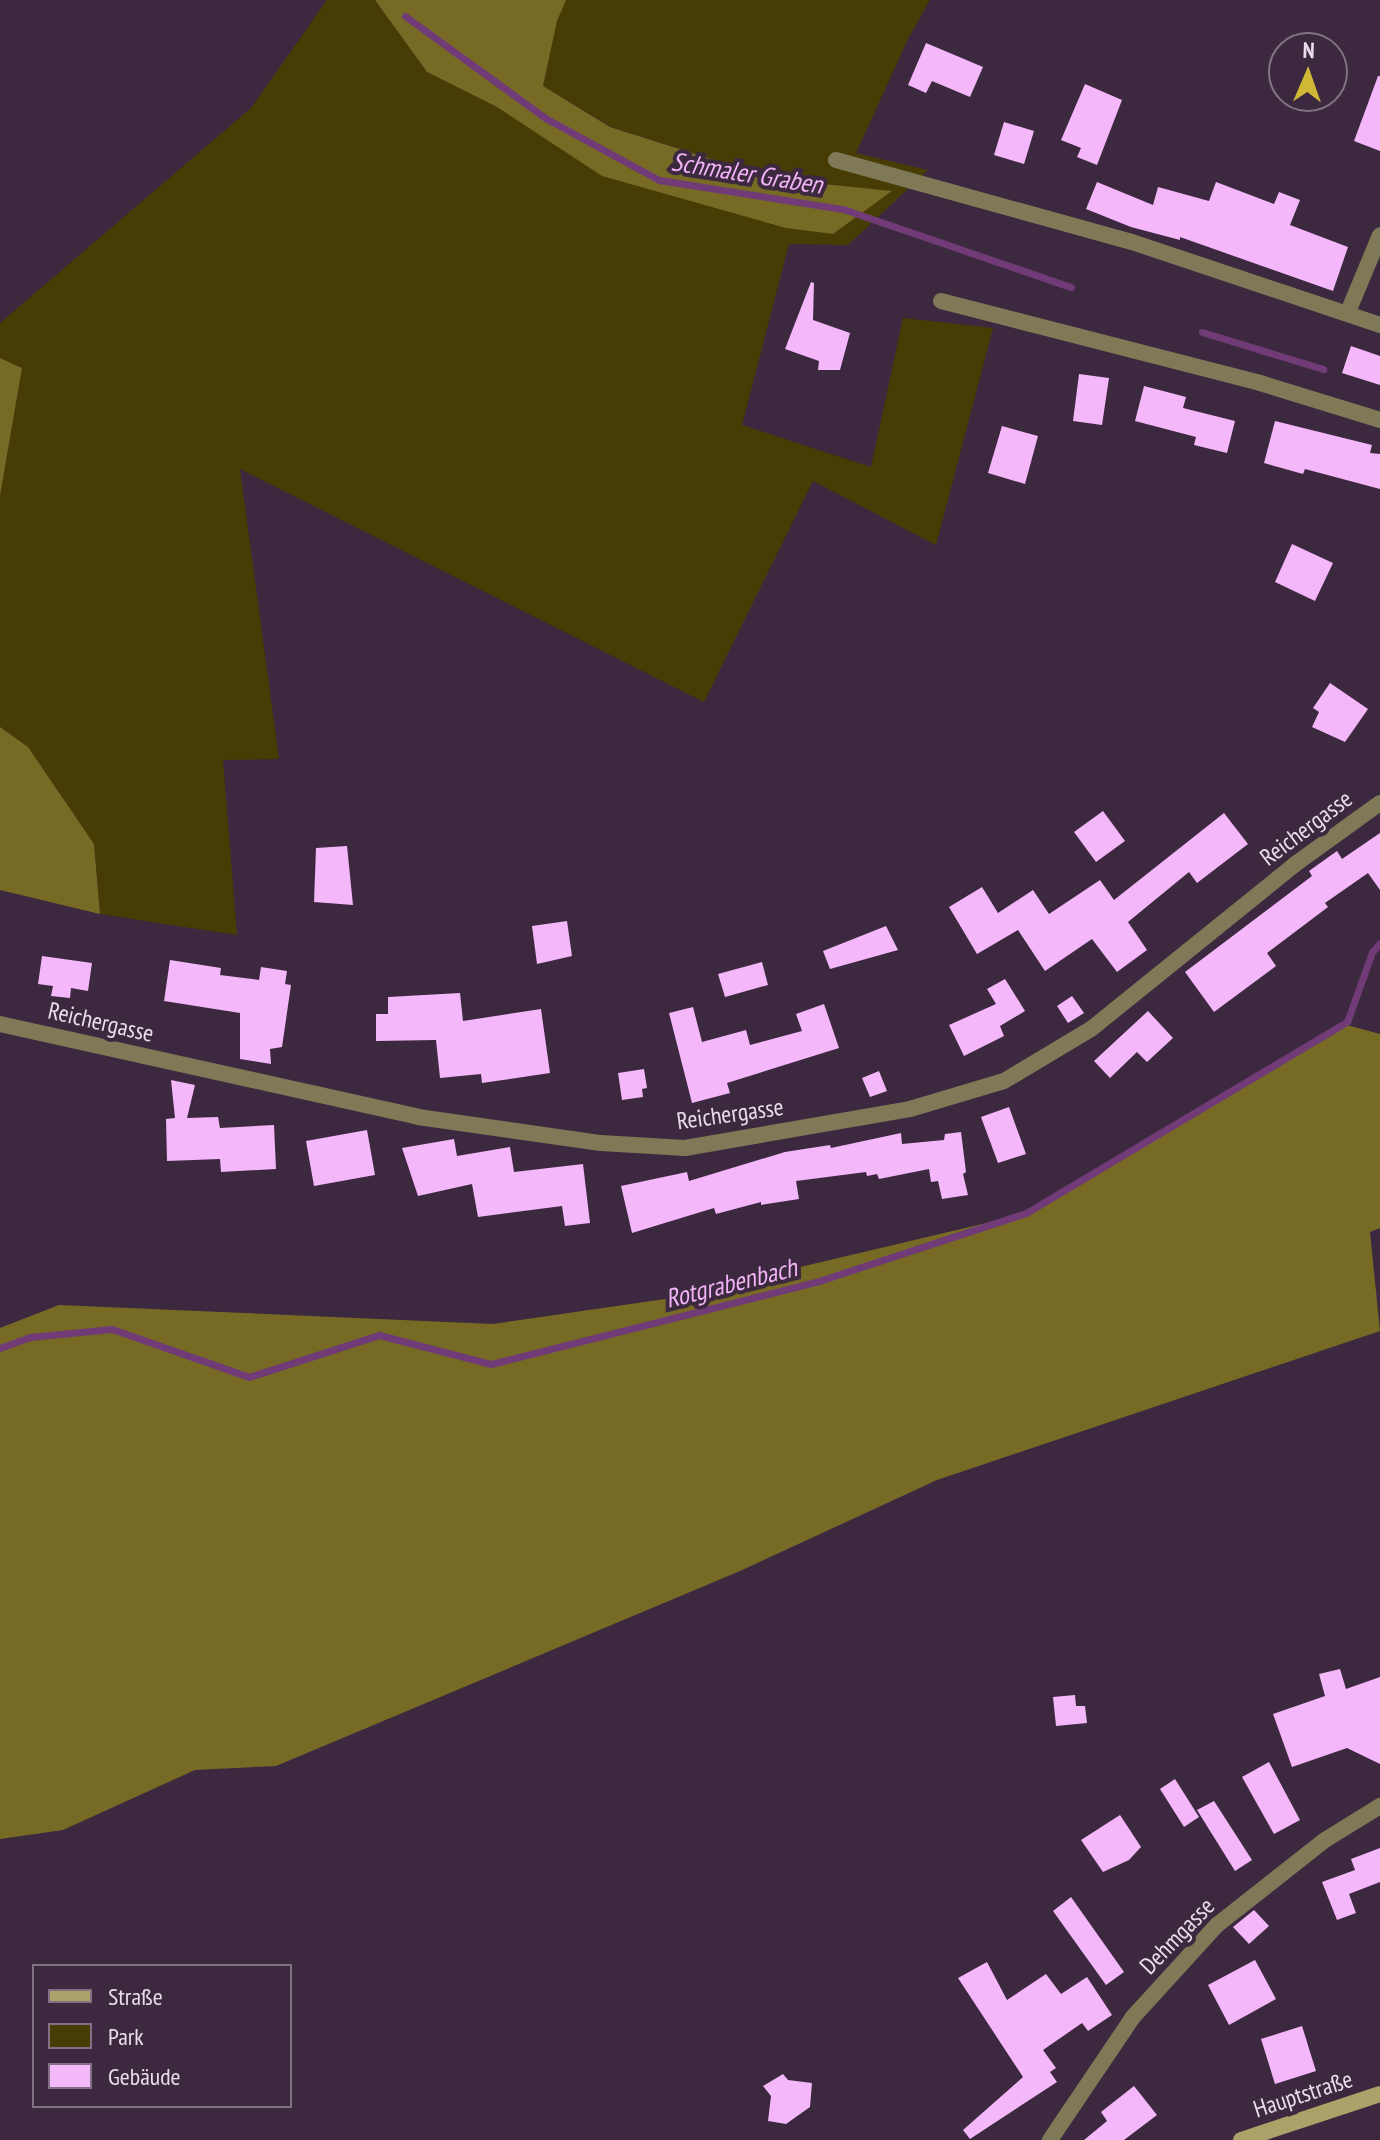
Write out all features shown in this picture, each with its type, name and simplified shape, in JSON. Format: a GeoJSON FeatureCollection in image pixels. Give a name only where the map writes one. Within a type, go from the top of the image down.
{"type":"FeatureCollection","features":[{"type":"Feature","properties":{"kind":"main road","name":"Hauptstraße"},"geometry":{"type":"LineString","coordinates":[[1241,2140],[1380,2094]]}},
{"type":"Feature","properties":{"kind":"street"},"geometry":{"type":"LineString","coordinates":[[836,160],[1132,242],[1380,325]]}},
{"type":"Feature","properties":{"kind":"street"},"geometry":{"type":"LineString","coordinates":[[1348,312],[1380,235]]}},
{"type":"Feature","properties":{"kind":"street"},"geometry":{"type":"LineString","coordinates":[[941,301],[1260,383],[1380,420]]}},
{"type":"Feature","properties":{"kind":"street","name":"Reichergasse"},"geometry":{"type":"LineString","coordinates":[[0,1024],[418,1117],[601,1143],[685,1148],[910,1109],[1004,1081],[1091,1029],[1294,865],[1380,803]]}},
{"type":"Feature","properties":{"kind":"street","name":"Dehmgasse"},"geometry":{"type":"LineString","coordinates":[[1050,2140],[1133,2017],[1217,1925],[1325,1840],[1380,1806]]}},
{"type":"Feature","properties":{"kind":"green space"},"geometry":{"type":"Polygon","coordinates":[[[327,0],[375,0],[427,72],[497,107],[833,234],[891,191],[774,179],[611,127],[543,86],[557,20],[566,0],[930,0],[908,39],[856,153],[928,170],[848,245],[789,244],[742,425],[871,467],[903,318],[993,328],[936,545],[813,481],[704,702],[240,469],[279,759],[223,760],[237,935],[100,914],[94,844],[28,747],[0,727],[0,496],[22,368],[0,358],[0,323],[251,108],[327,0]]]}},
{"type":"Feature","properties":{"kind":"shaded area"},"geometry":{"type":"Polygon","coordinates":[[[375,0],[566,0],[557,21],[543,86],[610,127],[774,179],[892,191],[833,234],[786,228],[602,176],[497,107],[427,72],[375,0]]]}},
{"type":"Feature","properties":{"kind":"shaded area"},"geometry":{"type":"Polygon","coordinates":[[[0,358],[22,368],[0,496],[0,358]]]}},
{"type":"Feature","properties":{"kind":"shaded area"},"geometry":{"type":"Polygon","coordinates":[[[0,727],[28,747],[94,844],[100,914],[0,890],[0,727]]]}},
{"type":"Feature","properties":{"kind":"shaded area"},"geometry":{"type":"Polygon","coordinates":[[[1343,1024],[1380,1034],[1380,1228],[1370,1232],[1380,1331],[937,1480],[740,1571],[276,1766],[195,1770],[63,1830],[0,1839],[0,1328],[59,1305],[493,1324],[665,1299],[1029,1213],[1343,1024]]]}},
{"type":"Feature","properties":{"kind":"building"},"geometry":{"type":"Polygon","coordinates":[[[926,43],[983,67],[970,97],[932,81],[926,93],[908,85],[926,43]]]}},
{"type":"Feature","properties":{"kind":"building"},"geometry":{"type":"Polygon","coordinates":[[[1380,76],[1380,151],[1354,141],[1380,76]]]}},
{"type":"Feature","properties":{"kind":"building"},"geometry":{"type":"Polygon","coordinates":[[[1085,84],[1122,100],[1097,165],[1077,157],[1081,148],[1061,140],[1085,84]]]}},
{"type":"Feature","properties":{"kind":"building"},"geometry":{"type":"Polygon","coordinates":[[[1004,122],[1034,131],[1024,164],[994,155],[1004,122]]]}},
{"type":"Feature","properties":{"kind":"building"},"geometry":{"type":"Polygon","coordinates":[[[1097,182],[1153,205],[1158,187],[1209,201],[1216,182],[1274,204],[1279,192],[1300,200],[1290,225],[1348,247],[1333,291],[1180,237],[1180,240],[1131,227],[1086,209],[1097,182]]]}},
{"type":"Feature","properties":{"kind":"building"},"geometry":{"type":"Polygon","coordinates":[[[811,282],[814,283],[813,320],[850,333],[840,370],[818,370],[819,361],[785,349],[811,282]]]}},
{"type":"Feature","properties":{"kind":"building"},"geometry":{"type":"Polygon","coordinates":[[[1351,346],[1380,356],[1380,385],[1342,373],[1351,346]]]}},
{"type":"Feature","properties":{"kind":"building"},"geometry":{"type":"Polygon","coordinates":[[[1079,374],[1109,378],[1102,425],[1073,421],[1079,374]]]}},
{"type":"Feature","properties":{"kind":"building"},"geometry":{"type":"Polygon","coordinates":[[[1144,386],[1186,397],[1183,408],[1235,421],[1227,453],[1194,445],[1196,437],[1135,421],[1144,386]]]}},
{"type":"Feature","properties":{"kind":"building"},"geometry":{"type":"Polygon","coordinates":[[[1275,421],[1372,445],[1370,453],[1380,454],[1380,489],[1305,469],[1303,474],[1264,463],[1275,421]]]}},
{"type":"Feature","properties":{"kind":"building"},"geometry":{"type":"Polygon","coordinates":[[[1002,426],[1038,436],[1025,484],[988,473],[1002,426]]]}},
{"type":"Feature","properties":{"kind":"building"},"geometry":{"type":"Polygon","coordinates":[[[1292,544],[1333,563],[1315,601],[1275,582],[1292,544]]]}},
{"type":"Feature","properties":{"kind":"building"},"geometry":{"type":"Polygon","coordinates":[[[1330,683],[1368,709],[1345,742],[1312,727],[1319,712],[1313,708],[1330,683]]]}},
{"type":"Feature","properties":{"kind":"building"},"geometry":{"type":"Polygon","coordinates":[[[1103,811],[1125,841],[1096,862],[1074,832],[1103,811]]]}},
{"type":"Feature","properties":{"kind":"building"},"geometry":{"type":"Polygon","coordinates":[[[1224,813],[1248,844],[1197,883],[1189,872],[1128,922],[1147,950],[1117,972],[1092,939],[1045,971],[1018,930],[977,954],[949,907],[982,887],[998,913],[1033,890],[1049,914],[1100,880],[1114,900],[1224,813]]]}},
{"type":"Feature","properties":{"kind":"building"},"geometry":{"type":"Polygon","coordinates":[[[1380,833],[1380,890],[1368,873],[1325,903],[1328,907],[1267,953],[1276,966],[1214,1012],[1185,972],[1312,876],[1309,871],[1337,851],[1342,859],[1380,833]]]}},
{"type":"Feature","properties":{"kind":"building"},"geometry":{"type":"Polygon","coordinates":[[[347,846],[353,905],[314,902],[316,848],[347,846]]]}},
{"type":"Feature","properties":{"kind":"building"},"geometry":{"type":"Polygon","coordinates":[[[567,921],[572,956],[537,964],[532,926],[567,921]]]}},
{"type":"Feature","properties":{"kind":"building"},"geometry":{"type":"Polygon","coordinates":[[[886,926],[898,950],[830,969],[823,951],[886,926]]]}},
{"type":"Feature","properties":{"kind":"building"},"geometry":{"type":"Polygon","coordinates":[[[42,956],[92,963],[88,991],[71,988],[70,998],[51,996],[53,986],[38,984],[42,956]]]}},
{"type":"Feature","properties":{"kind":"building"},"geometry":{"type":"Polygon","coordinates":[[[170,960],[221,968],[220,975],[259,980],[261,967],[287,971],[285,984],[291,985],[282,1047],[270,1049],[271,1064],[240,1059],[240,1013],[164,1001],[170,960]]]}},
{"type":"Feature","properties":{"kind":"building"},"geometry":{"type":"Polygon","coordinates":[[[762,962],[768,985],[725,997],[718,974],[762,962]]]}},
{"type":"Feature","properties":{"kind":"building"},"geometry":{"type":"Polygon","coordinates":[[[1005,979],[1025,1011],[1000,1026],[1004,1036],[964,1056],[949,1025],[996,1004],[987,989],[1005,979]]]}},
{"type":"Feature","properties":{"kind":"building"},"geometry":{"type":"Polygon","coordinates":[[[460,993],[463,1021],[541,1009],[550,1073],[482,1083],[481,1074],[440,1078],[436,1040],[376,1041],[376,1014],[388,1014],[388,997],[460,993]]]}},
{"type":"Feature","properties":{"kind":"building"},"geometry":{"type":"Polygon","coordinates":[[[1072,996],[1084,1013],[1068,1023],[1057,1006],[1072,996]]]}},
{"type":"Feature","properties":{"kind":"building"},"geometry":{"type":"Polygon","coordinates":[[[824,1004],[839,1048],[727,1083],[730,1093],[692,1103],[669,1013],[693,1007],[702,1042],[746,1030],[750,1045],[802,1031],[796,1014],[824,1004]]]}},
{"type":"Feature","properties":{"kind":"building"},"geometry":{"type":"Polygon","coordinates":[[[1148,1011],[1173,1038],[1147,1062],[1137,1052],[1110,1078],[1094,1061],[1148,1011]]]}},
{"type":"Feature","properties":{"kind":"building"},"geometry":{"type":"Polygon","coordinates":[[[644,1069],[647,1088],[642,1089],[643,1097],[622,1100],[618,1073],[644,1069]]]}},
{"type":"Feature","properties":{"kind":"building"},"geometry":{"type":"Polygon","coordinates":[[[879,1071],[887,1091],[870,1097],[862,1078],[879,1071]]]}},
{"type":"Feature","properties":{"kind":"building"},"geometry":{"type":"Polygon","coordinates":[[[171,1080],[195,1085],[187,1118],[218,1117],[220,1128],[274,1125],[276,1169],[221,1172],[220,1159],[167,1161],[166,1119],[175,1118],[171,1080]]]}},
{"type":"Feature","properties":{"kind":"building"},"geometry":{"type":"Polygon","coordinates":[[[1009,1107],[1026,1154],[998,1163],[981,1117],[1009,1107]]]}},
{"type":"Feature","properties":{"kind":"building"},"geometry":{"type":"Polygon","coordinates":[[[367,1130],[375,1175],[314,1186],[306,1141],[367,1130]]]}},
{"type":"Feature","properties":{"kind":"building"},"geometry":{"type":"Polygon","coordinates":[[[961,1132],[966,1172],[963,1174],[968,1195],[942,1199],[938,1181],[931,1182],[929,1169],[879,1179],[877,1174],[867,1176],[866,1172],[796,1181],[799,1199],[761,1205],[761,1202],[716,1214],[714,1208],[632,1233],[621,1186],[687,1172],[689,1181],[785,1152],[830,1145],[831,1148],[901,1133],[902,1144],[944,1140],[945,1134],[961,1132]]]}},
{"type":"Feature","properties":{"kind":"building"},"geometry":{"type":"Polygon","coordinates":[[[454,1139],[457,1156],[510,1147],[514,1172],[583,1164],[590,1223],[565,1226],[562,1206],[478,1217],[472,1184],[418,1196],[402,1148],[454,1139]]]}},
{"type":"Feature","properties":{"kind":"building"},"geometry":{"type":"Polygon","coordinates":[[[1340,1669],[1346,1689],[1380,1677],[1380,1764],[1347,1748],[1292,1767],[1273,1714],[1325,1696],[1319,1674],[1340,1669]]]}},
{"type":"Feature","properties":{"kind":"building"},"geometry":{"type":"Polygon","coordinates":[[[1075,1695],[1076,1706],[1085,1706],[1087,1723],[1056,1726],[1053,1697],[1075,1695]]]}},
{"type":"Feature","properties":{"kind":"building"},"geometry":{"type":"Polygon","coordinates":[[[1269,1762],[1300,1820],[1274,1834],[1242,1777],[1269,1762]]]}},
{"type":"Feature","properties":{"kind":"building"},"geometry":{"type":"Polygon","coordinates":[[[1175,1779],[1199,1817],[1184,1827],[1160,1789],[1175,1779]]]}},
{"type":"Feature","properties":{"kind":"building"},"geometry":{"type":"Polygon","coordinates":[[[1214,1801],[1252,1860],[1235,1871],[1197,1810],[1214,1801]]]}},
{"type":"Feature","properties":{"kind":"building"},"geometry":{"type":"Polygon","coordinates":[[[1120,1815],[1141,1847],[1129,1860],[1103,1872],[1081,1840],[1120,1815]]]}},
{"type":"Feature","properties":{"kind":"building"},"geometry":{"type":"Polygon","coordinates":[[[1380,1848],[1380,1882],[1349,1894],[1356,1913],[1337,1920],[1322,1882],[1355,1870],[1351,1859],[1380,1848]]]}},
{"type":"Feature","properties":{"kind":"building"},"geometry":{"type":"Polygon","coordinates":[[[1071,1897],[1124,1972],[1106,1985],[1053,1911],[1071,1897]]]}},
{"type":"Feature","properties":{"kind":"building"},"geometry":{"type":"Polygon","coordinates":[[[1254,1910],[1269,1926],[1249,1944],[1233,1927],[1254,1910]]]}},
{"type":"Feature","properties":{"kind":"building"},"geometry":{"type":"Polygon","coordinates":[[[1255,1960],[1276,1999],[1229,2025],[1208,1985],[1255,1960]]]}},
{"type":"Feature","properties":{"kind":"building"},"geometry":{"type":"Polygon","coordinates":[[[987,1962],[1007,2000],[1046,1974],[1061,1994],[1087,1977],[1112,2015],[1088,2031],[1082,2023],[1043,2050],[1056,2068],[1050,2072],[1057,2082],[970,2139],[963,2130],[1023,2077],[958,1978],[987,1962]]]}},
{"type":"Feature","properties":{"kind":"building"},"geometry":{"type":"Polygon","coordinates":[[[1302,2026],[1316,2071],[1275,2084],[1261,2039],[1302,2026]]]}},
{"type":"Feature","properties":{"kind":"building"},"geometry":{"type":"Polygon","coordinates":[[[783,2074],[788,2080],[812,2083],[810,2107],[786,2124],[768,2121],[771,2096],[763,2086],[783,2074]]]}},
{"type":"Feature","properties":{"kind":"building"},"geometry":{"type":"Polygon","coordinates":[[[1134,2086],[1157,2115],[1124,2140],[1084,2140],[1107,2121],[1101,2112],[1134,2086]]]}},
{"type":"Feature","properties":{"kind":"waterway","name":"Schmaler Graben"},"geometry":{"type":"LineString","coordinates":[[405,16],[547,119],[659,180],[843,209],[1071,287]]}},
{"type":"Feature","properties":{"kind":"waterway","name":"Schmaler Graben"},"geometry":{"type":"LineString","coordinates":[[1202,332],[1323,369]]}},
{"type":"Feature","properties":{"kind":"waterway","name":"Rotgrabenbach"},"geometry":{"type":"LineString","coordinates":[[0,1348],[30,1337],[112,1329],[249,1377],[379,1335],[491,1364],[822,1280],[1026,1213],[1347,1022],[1372,952],[1380,943]]}}]}
